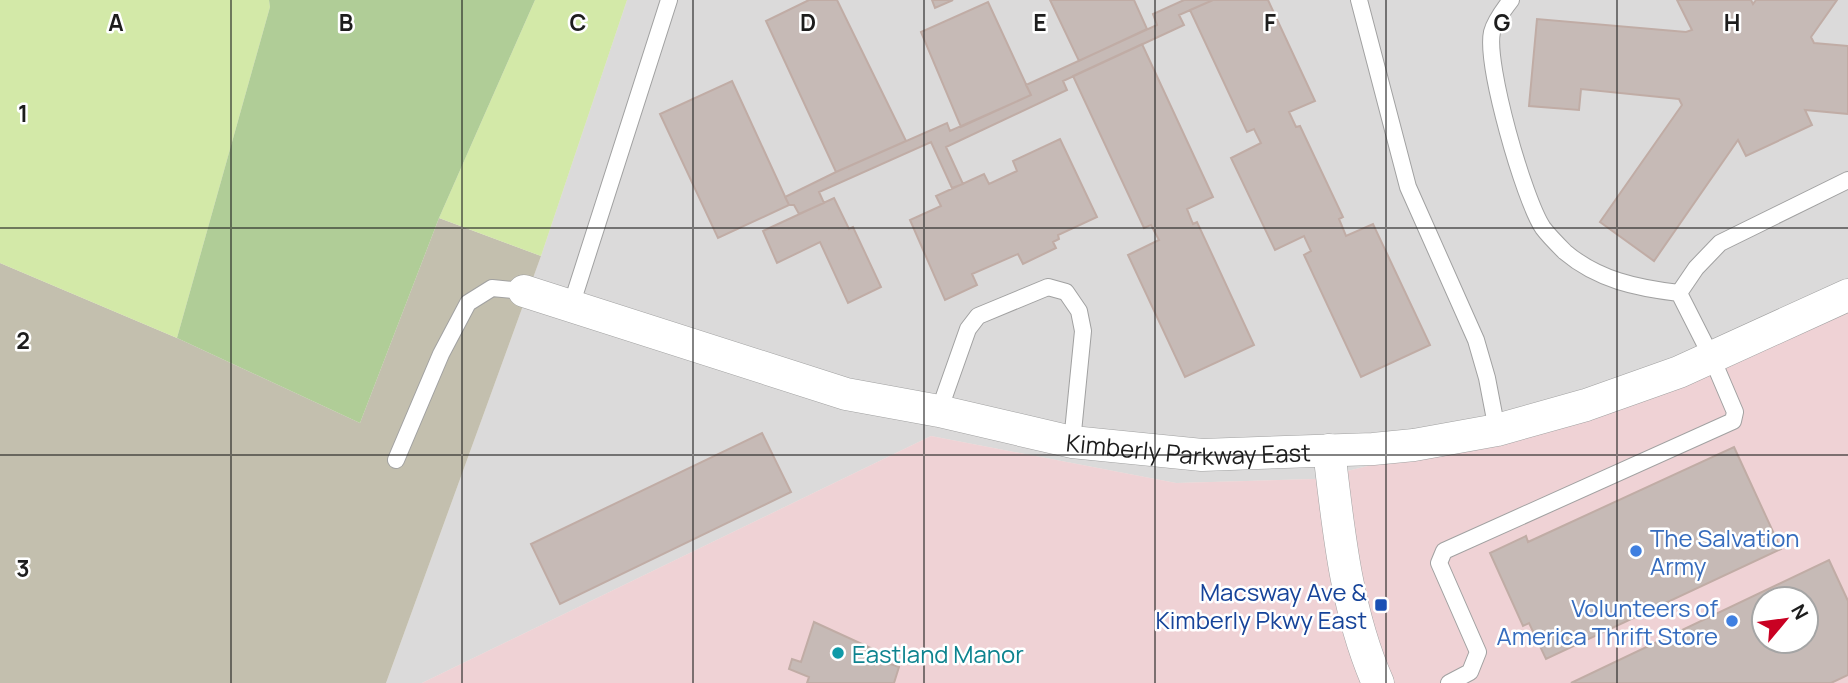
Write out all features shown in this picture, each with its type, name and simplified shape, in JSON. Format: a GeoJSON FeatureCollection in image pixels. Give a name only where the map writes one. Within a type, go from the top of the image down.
{"type":"FeatureCollection","features":[{"type":"Feature","properties":{"kind":"street","name":"Kimberly Parkway East"},"geometry":{"type":"LineString","coordinates":[[524,291],[846,394],[939,411],[1072,442],[1202,455],[1414,445],[1497,430],[1586,405],[1712,358],[1848,295]]}},
{"type":"Feature","properties":{"kind":"street"},"geometry":{"type":"LineString","coordinates":[[1329,450],[1338,523],[1351,592],[1360,632],[1378,683]]}},
{"type":"Feature","properties":{"kind":"lane"},"geometry":{"type":"LineString","coordinates":[[571,306],[669,0]]}},
{"type":"Feature","properties":{"kind":"lane"},"geometry":{"type":"LineString","coordinates":[[1359,0],[1408,187],[1476,340],[1497,430]]}},
{"type":"Feature","properties":{"kind":"lane"},"geometry":{"type":"LineString","coordinates":[[1511,0],[1492,32],[1493,56],[1516,160],[1526,194],[1543,228],[1563,250],[1588,269],[1640,289],[1679,293]]}},
{"type":"Feature","properties":{"kind":"lane"},"geometry":{"type":"LineString","coordinates":[[1679,293],[1696,268],[1720,243],[1848,180]]}},
{"type":"Feature","properties":{"kind":"lane"},"geometry":{"type":"LineString","coordinates":[[939,411],[968,329],[978,316],[1048,287],[1066,292],[1079,311],[1083,331],[1072,442]]}},
{"type":"Feature","properties":{"kind":"lane"},"geometry":{"type":"LineString","coordinates":[[396,460],[441,354],[468,303],[492,288],[524,291]]}},
{"type":"Feature","properties":{"kind":"lane"},"geometry":{"type":"LineString","coordinates":[[1449,683],[1470,673],[1478,652],[1439,563],[1444,551],[1733,421],[1735,412],[1712,358],[1679,293]]}},
{"type":"Feature","properties":{"kind":"shaded area"},"geometry":{"type":"Polygon","coordinates":[[[627,0],[1848,0],[1848,300],[1563,418],[1315,479],[1176,483],[931,436],[422,683],[386,683],[541,256],[627,0]]]}},
{"type":"Feature","properties":{"kind":"shaded area"},"geometry":{"type":"Polygon","coordinates":[[[439,218],[541,256],[386,683],[0,683],[0,263],[177,338],[360,423],[439,218]]]}},
{"type":"Feature","properties":{"kind":"shaded area"},"geometry":{"type":"Polygon","coordinates":[[[1848,300],[1848,683],[422,683],[931,436],[1176,483],[1315,479],[1563,418],[1848,300]]]}},
{"type":"Feature","properties":{"kind":"green space"},"geometry":{"type":"Polygon","coordinates":[[[0,0],[269,0],[270,7],[177,338],[0,263],[0,0]]]}},
{"type":"Feature","properties":{"kind":"green space"},"geometry":{"type":"Polygon","coordinates":[[[269,0],[535,0],[439,218],[360,423],[177,338],[270,7],[269,0]]]}},
{"type":"Feature","properties":{"kind":"green space"},"geometry":{"type":"Polygon","coordinates":[[[535,0],[627,0],[541,256],[439,218],[535,0]]]}},
{"type":"Feature","properties":{"kind":"building"},"geometry":{"type":"Polygon","coordinates":[[[809,0],[837,0],[906,141],[836,172],[766,21],[809,0]]]}},
{"type":"Feature","properties":{"kind":"building"},"geometry":{"type":"Polygon","coordinates":[[[932,0],[953,0],[935,8],[932,0]]]}},
{"type":"Feature","properties":{"kind":"building"},"geometry":{"type":"Polygon","coordinates":[[[1050,0],[1134,0],[1147,29],[1079,61],[1050,0]]]}},
{"type":"Feature","properties":{"kind":"building"},"geometry":{"type":"Polygon","coordinates":[[[1184,0],[1213,0],[1179,15],[1184,25],[1063,81],[1067,90],[946,147],[963,184],[952,188],[931,142],[819,192],[824,203],[799,214],[794,205],[789,205],[785,197],[836,172],[947,123],[950,131],[1031,95],[1026,85],[1157,25],[1153,14],[1184,0]]]}},
{"type":"Feature","properties":{"kind":"building"},"geometry":{"type":"Polygon","coordinates":[[[1213,0],[1268,0],[1315,101],[1289,112],[1296,127],[1300,126],[1343,217],[1339,219],[1346,236],[1373,224],[1430,345],[1361,377],[1304,255],[1311,251],[1304,236],[1275,250],[1231,158],[1261,143],[1254,129],[1247,132],[1190,10],[1213,0]]]}},
{"type":"Feature","properties":{"kind":"building"},"geometry":{"type":"Polygon","coordinates":[[[1677,0],[1751,0],[1753,4],[1756,0],[1837,0],[1811,37],[1814,43],[1848,46],[1848,114],[1805,110],[1812,125],[1746,156],[1738,140],[1654,261],[1600,222],[1682,105],[1679,99],[1581,89],[1579,110],[1529,106],[1537,19],[1686,32],[1692,30],[1677,0]]]}},
{"type":"Feature","properties":{"kind":"building"},"geometry":{"type":"Polygon","coordinates":[[[988,2],[1031,95],[961,127],[921,32],[988,2]]]}},
{"type":"Feature","properties":{"kind":"building"},"geometry":{"type":"Polygon","coordinates":[[[1142,44],[1213,197],[1187,209],[1193,224],[1197,222],[1254,345],[1185,377],[1128,255],[1159,240],[1151,225],[1144,228],[1073,76],[1142,44]]]}},
{"type":"Feature","properties":{"kind":"building"},"geometry":{"type":"Polygon","coordinates":[[[732,81],[789,205],[718,238],[660,114],[732,81]]]}},
{"type":"Feature","properties":{"kind":"building"},"geometry":{"type":"Polygon","coordinates":[[[1060,139],[1097,217],[1058,235],[1059,239],[1053,242],[1056,248],[1023,264],[1018,254],[972,274],[977,285],[945,300],[910,220],[941,206],[936,196],[984,174],[989,184],[1017,171],[1013,161],[1060,139]]]}},
{"type":"Feature","properties":{"kind":"building"},"geometry":{"type":"Polygon","coordinates":[[[834,198],[849,229],[853,227],[881,287],[848,303],[820,242],[777,263],[763,231],[834,198]]]}},
{"type":"Feature","properties":{"kind":"building"},"geometry":{"type":"Polygon","coordinates":[[[762,433],[791,492],[560,604],[531,544],[762,433]]]}},
{"type":"Feature","properties":{"kind":"building","name":"The Salvation Army"},"geometry":{"type":"Polygon","coordinates":[[[1734,447],[1781,549],[1546,659],[1529,623],[1523,626],[1490,553],[1526,536],[1528,542],[1734,447]]]}},
{"type":"Feature","properties":{"kind":"building","name":"Volunteers of America Thrift Store"},"geometry":{"type":"Polygon","coordinates":[[[1829,560],[1848,601],[1848,675],[1831,683],[1571,683],[1750,598],[1750,655],[1820,655],[1820,585],[1777,585],[1829,560]]]}},
{"type":"Feature","properties":{"kind":"building","name":"Eastland Manor"},"geometry":{"type":"Polygon","coordinates":[[[814,622],[873,649],[870,657],[899,667],[894,683],[807,683],[809,677],[789,669],[792,659],[801,662],[814,622]]]}},
{"type":"Feature","properties":{"kind":"place","name":"The Salvation Army"},"geometry":{"type":"Point","coordinates":[1636,551]}},
{"type":"Feature","properties":{"kind":"place","name":"Macsway Ave & Kimberly Pkwy East"},"geometry":{"type":"Point","coordinates":[1381,605]}},
{"type":"Feature","properties":{"kind":"place","name":"Volunteers of America Thrift Store"},"geometry":{"type":"Point","coordinates":[1732,621]}},
{"type":"Feature","properties":{"kind":"place","name":"Eastland Manor"},"geometry":{"type":"Point","coordinates":[838,653]}}]}
